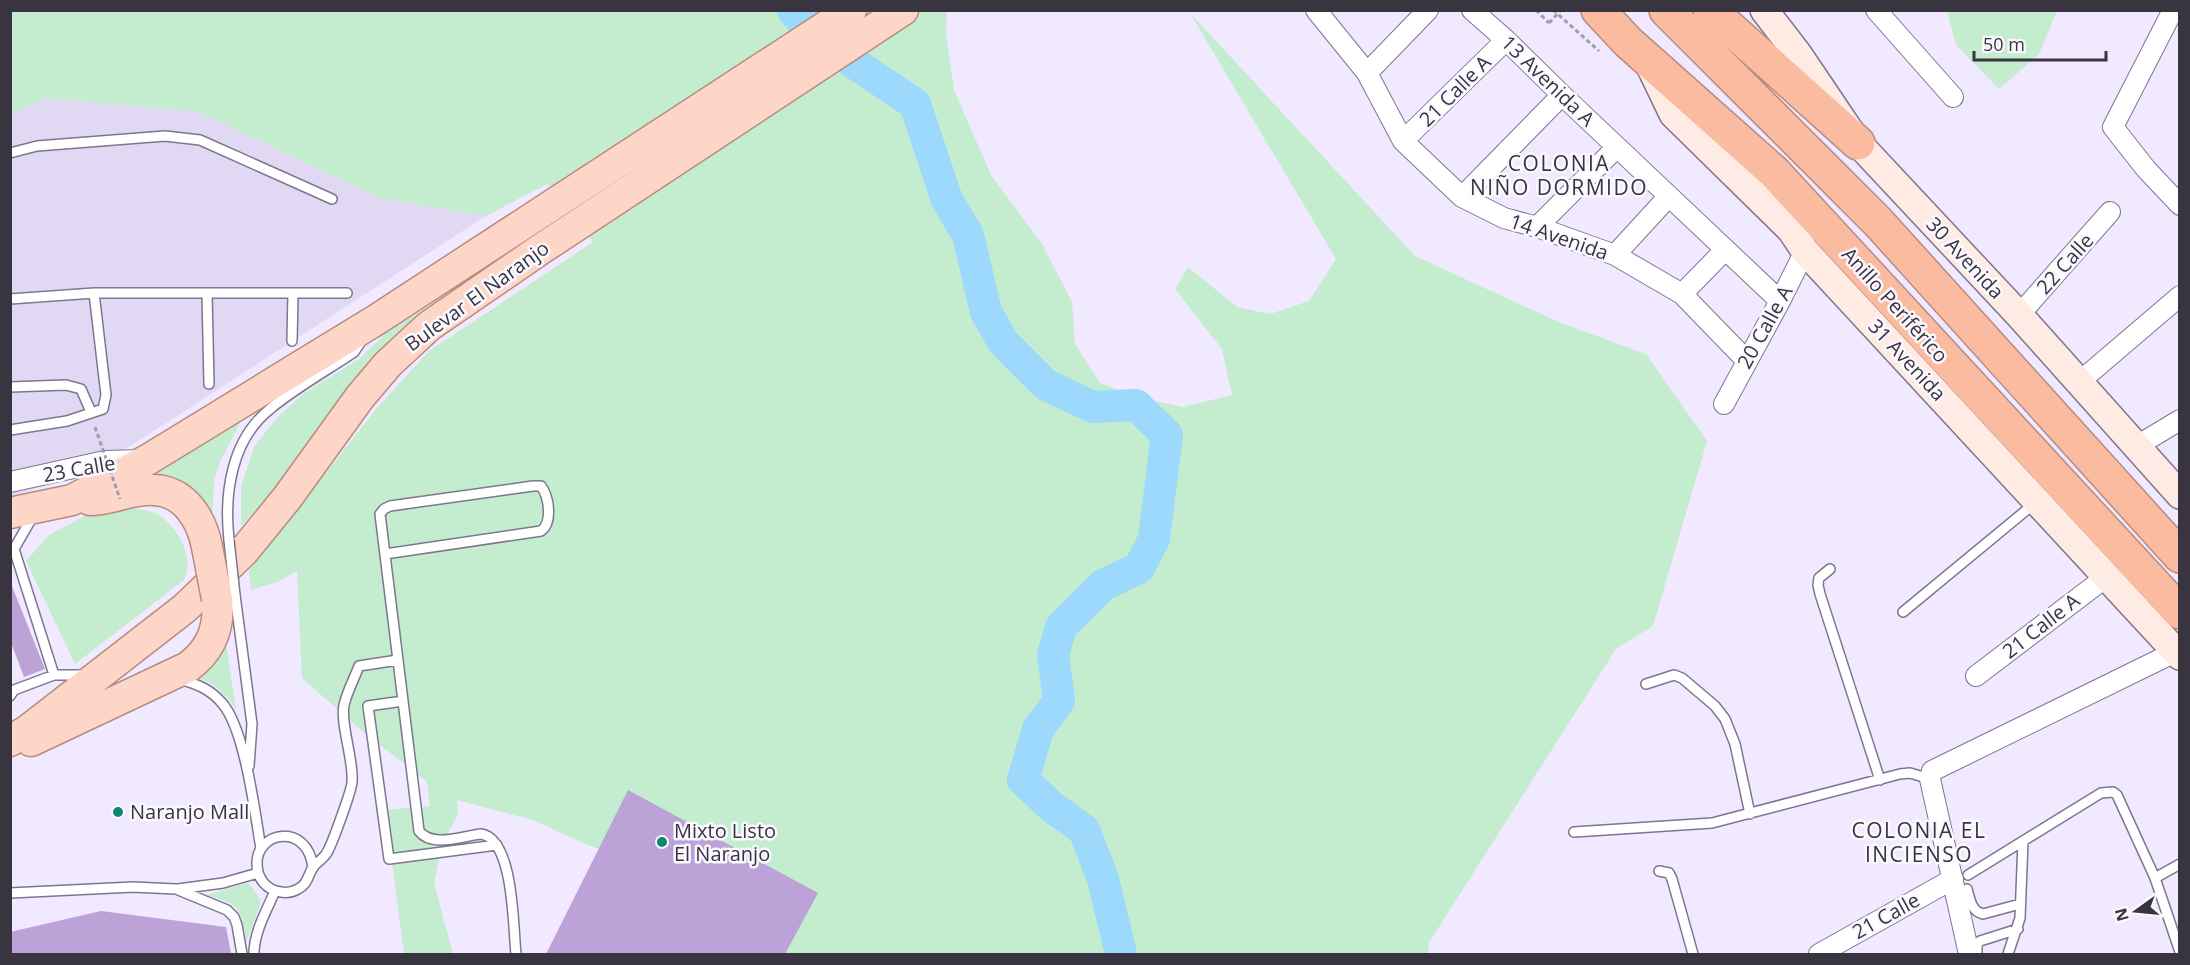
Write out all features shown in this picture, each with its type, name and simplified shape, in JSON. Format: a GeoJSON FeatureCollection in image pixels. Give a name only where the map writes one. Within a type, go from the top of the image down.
{"type":"FeatureCollection","features":[{"type":"Feature","properties":{"kind":"highway","name":"Anillo Periférico"},"geometry":{"type":"LineString","coordinates":[[1598,10],[1645,57],[1774,172],[2180,612]]}},
{"type":"Feature","properties":{"kind":"highway"},"geometry":{"type":"LineString","coordinates":[[1666,10],[1878,222],[2180,556]]}},
{"type":"Feature","properties":{"kind":"highway"},"geometry":{"type":"LineString","coordinates":[[1710,10],[1858,143]]}},
{"type":"Feature","properties":{"kind":"main road","name":"Bulevar El Naranjo"},"geometry":{"type":"LineString","coordinates":[[24,511],[72,500],[148,459],[376,320],[851,10]]}},
{"type":"Feature","properties":{"kind":"main road","name":"Bulevar El Naranjo"},"geometry":{"type":"LineString","coordinates":[[10,741],[28,730],[185,608],[243,552],[287,498],[360,397],[388,364],[429,326],[541,249],[903,10]]}},
{"type":"Feature","properties":{"kind":"main road"},"geometry":{"type":"LineString","coordinates":[[10,750],[171,676],[197,660],[211,643],[226,597],[218,544],[203,530],[192,510],[169,493],[154,490],[101,500],[72,500]]}},
{"type":"Feature","properties":{"kind":"main road","name":"Bulevar El Naranjo"},"geometry":{"type":"LineString","coordinates":[[10,726],[64,689],[67,675],[118,658]]}},
{"type":"Feature","properties":{"kind":"street"},"geometry":{"type":"LineString","coordinates":[[1367,73],[1428,10]]}},
{"type":"Feature","properties":{"kind":"street","name":"13 Avenida A"},"geometry":{"type":"LineString","coordinates":[[1472,10],[1780,301]]}},
{"type":"Feature","properties":{"kind":"street","name":"30 Avenida"},"geometry":{"type":"LineString","coordinates":[[1764,10],[1798,54],[1858,143],[2019,315],[2180,495]]}},
{"type":"Feature","properties":{"kind":"street"},"geometry":{"type":"LineString","coordinates":[[1876,10],[1953,97]]}},
{"type":"Feature","properties":{"kind":"street"},"geometry":{"type":"LineString","coordinates":[[2172,12],[2113,127],[2180,205]]}},
{"type":"Feature","properties":{"kind":"street","name":"14 Avenida"},"geometry":{"type":"LineString","coordinates":[[1318,14],[1367,73],[1403,141],[1462,197],[1504,218],[1615,255],[1682,294],[1746,360]]}},
{"type":"Feature","properties":{"kind":"street","name":"21 Calle A"},"geometry":{"type":"LineString","coordinates":[[1403,141],[1506,40]]}},
{"type":"Feature","properties":{"kind":"street","name":"31 Avenida"},"geometry":{"type":"LineString","coordinates":[[1645,57],[1673,114],[1791,230],[1805,251],[2177,654]]}},
{"type":"Feature","properties":{"kind":"street"},"geometry":{"type":"LineString","coordinates":[[1462,197],[1562,95]]}},
{"type":"Feature","properties":{"kind":"street"},"geometry":{"type":"LineString","coordinates":[[1536,227],[1617,147]]}},
{"type":"Feature","properties":{"kind":"street"},"geometry":{"type":"LineString","coordinates":[[1615,255],[1669,196]]}},
{"type":"Feature","properties":{"kind":"street","name":"22 Calle"},"geometry":{"type":"LineString","coordinates":[[2019,315],[2110,212]]}},
{"type":"Feature","properties":{"kind":"street"},"geometry":{"type":"LineString","coordinates":[[1682,294],[1725,250]]}},
{"type":"Feature","properties":{"kind":"street","name":"20 Calle A"},"geometry":{"type":"LineString","coordinates":[[1724,404],[1805,251]]}},
{"type":"Feature","properties":{"kind":"street"},"geometry":{"type":"LineString","coordinates":[[2078,383],[2180,296]]}},
{"type":"Feature","properties":{"kind":"street"},"geometry":{"type":"LineString","coordinates":[[2135,447],[2180,420]]}},
{"type":"Feature","properties":{"kind":"street","name":"23 Calle"},"geometry":{"type":"LineString","coordinates":[[10,482],[105,461],[148,459]]}},
{"type":"Feature","properties":{"kind":"street","name":"21 Calle A"},"geometry":{"type":"LineString","coordinates":[[1976,676],[2106,577]]}},
{"type":"Feature","properties":{"kind":"street"},"geometry":{"type":"LineString","coordinates":[[1969,954],[1963,881],[1930,778],[1932,771],[2177,654]]}},
{"type":"Feature","properties":{"kind":"street","name":"21 Calle"},"geometry":{"type":"LineString","coordinates":[[1826,952],[1963,881]]}},
{"type":"Feature","properties":{"kind":"lane"},"geometry":{"type":"LineString","coordinates":[[10,153],[37,146],[165,136],[200,140],[332,199]]}},
{"type":"Feature","properties":{"kind":"lane"},"geometry":{"type":"LineString","coordinates":[[10,430],[67,421],[102,408],[106,396],[94,293]]}},
{"type":"Feature","properties":{"kind":"lane"},"geometry":{"type":"LineString","coordinates":[[10,299],[94,293],[347,293]]}},
{"type":"Feature","properties":{"kind":"lane"},"geometry":{"type":"LineString","coordinates":[[207,293],[209,384]]}},
{"type":"Feature","properties":{"kind":"lane"},"geometry":{"type":"LineString","coordinates":[[292,341],[293,293]]}},
{"type":"Feature","properties":{"kind":"lane"},"geometry":{"type":"LineString","coordinates":[[218,544],[229,485],[237,458],[249,433],[269,409],[354,352],[376,320]]}},
{"type":"Feature","properties":{"kind":"lane"},"geometry":{"type":"LineString","coordinates":[[10,387],[66,385],[81,389],[91,412]]}},
{"type":"Feature","properties":{"kind":"lane"},"geometry":{"type":"LineString","coordinates":[[384,554],[541,531],[549,521],[545,491],[541,486],[533,486],[390,506],[380,514],[384,554],[419,831],[428,839],[434,840],[488,835],[497,845],[507,865],[516,954]]}},
{"type":"Feature","properties":{"kind":"lane"},"geometry":{"type":"LineString","coordinates":[[1903,612],[2037,501]]}},
{"type":"Feature","properties":{"kind":"lane"},"geometry":{"type":"LineString","coordinates":[[12,689],[67,675],[12,550],[24,511]]}},
{"type":"Feature","properties":{"kind":"lane"},"geometry":{"type":"LineString","coordinates":[[10,571],[21,567]]}},
{"type":"Feature","properties":{"kind":"lane"},"geometry":{"type":"LineString","coordinates":[[1830,569],[1819,578],[1820,594],[1880,780]]}},
{"type":"Feature","properties":{"kind":"lane"},"geometry":{"type":"LineString","coordinates":[[226,597],[252,724],[248,772]]}},
{"type":"Feature","properties":{"kind":"lane"},"geometry":{"type":"LineString","coordinates":[[313,868],[311,855],[304,845],[294,838],[282,836],[270,840],[261,849],[257,860],[258,873],[264,884],[275,891],[287,893],[299,888],[308,880],[313,868],[327,854],[353,781],[344,706],[358,666],[398,660]]}},
{"type":"Feature","properties":{"kind":"lane"},"geometry":{"type":"LineString","coordinates":[[1646,684],[1674,675],[1682,678],[1715,706],[1725,720],[1735,744],[1750,814]]}},
{"type":"Feature","properties":{"kind":"lane"},"geometry":{"type":"LineString","coordinates":[[171,676],[202,685],[224,705],[234,725],[248,772],[261,849]]}},
{"type":"Feature","properties":{"kind":"lane"},"geometry":{"type":"LineString","coordinates":[[403,701],[368,706],[389,859],[497,845]]}},
{"type":"Feature","properties":{"kind":"lane"},"geometry":{"type":"LineString","coordinates":[[1574,832],[1712,823],[1910,773],[1930,778]]}},
{"type":"Feature","properties":{"kind":"lane"},"geometry":{"type":"LineString","coordinates":[[2020,904],[1983,914],[1977,912],[1973,910],[1963,881],[2101,793],[2113,792],[2117,795],[2155,878],[2180,952]]}},
{"type":"Feature","properties":{"kind":"lane"},"geometry":{"type":"LineString","coordinates":[[2008,954],[2018,929],[2023,841]]}},
{"type":"Feature","properties":{"kind":"lane"},"geometry":{"type":"LineString","coordinates":[[2155,878],[2180,864]]}},
{"type":"Feature","properties":{"kind":"lane"},"geometry":{"type":"LineString","coordinates":[[1659,871],[1670,873],[1693,954]]}},
{"type":"Feature","properties":{"kind":"lane"},"geometry":{"type":"LineString","coordinates":[[10,893],[134,887],[176,890],[224,883],[258,873]]}},
{"type":"Feature","properties":{"kind":"lane"},"geometry":{"type":"LineString","coordinates":[[176,890],[227,910],[234,917],[242,954]]}},
{"type":"Feature","properties":{"kind":"lane"},"geometry":{"type":"LineString","coordinates":[[254,954],[257,932],[275,891]]}},
{"type":"Feature","properties":{"kind":"lane"},"geometry":{"type":"LineString","coordinates":[[1977,954],[1977,944],[1980,941],[2018,929]]}},
{"type":"Feature","properties":{"kind":"path"},"geometry":{"type":"LineString","coordinates":[[1536,10],[1550,23],[1561,10]]}},
{"type":"Feature","properties":{"kind":"path"},"geometry":{"type":"LineString","coordinates":[[95,427],[120,499]]}},
{"type":"Feature","properties":{"kind":"shaded area"},"geometry":{"type":"Polygon","coordinates":[[[46,98],[199,112],[379,198],[486,216],[132,445],[57,481],[11,497],[10,114],[46,98]]]}},
{"type":"Feature","properties":{"kind":"green space"},"geometry":{"type":"Polygon","coordinates":[[[1947,10],[2057,11],[2039,54],[1999,89],[1956,45],[1947,10]]]}},
{"type":"Feature","properties":{"kind":"green space"},"geometry":{"type":"Polygon","coordinates":[[[10,11],[947,11],[946,35],[954,90],[991,175],[1042,244],[1072,302],[1075,344],[1100,383],[1139,398],[1183,407],[1232,395],[1222,349],[1175,289],[1188,267],[1237,307],[1270,314],[1309,301],[1336,259],[1190,13],[1415,256],[1561,323],[1646,354],[1707,441],[1653,626],[1616,649],[1428,944],[1429,954],[745,954],[736,889],[585,844],[533,820],[457,800],[458,815],[443,841],[434,883],[453,954],[404,954],[385,810],[430,806],[427,782],[361,730],[302,678],[297,571],[277,582],[251,590],[249,571],[377,408],[429,351],[593,242],[547,184],[486,216],[379,198],[199,112],[46,98],[11,114],[10,11]]]}},
{"type":"Feature","properties":{"kind":"green space"},"geometry":{"type":"Polygon","coordinates":[[[456,291],[395,338],[354,380],[274,492],[241,526],[241,486],[254,447],[276,419],[303,394],[359,359],[388,331],[456,291]]]}},
{"type":"Feature","properties":{"kind":"green space"},"geometry":{"type":"Polygon","coordinates":[[[243,417],[220,462],[214,481],[212,523],[132,480],[243,417]]]}},
{"type":"Feature","properties":{"kind":"green space"},"geometry":{"type":"Polygon","coordinates":[[[132,508],[159,515],[178,535],[186,553],[187,571],[184,580],[75,664],[26,561],[49,535],[87,515],[132,508]]]}},
{"type":"Feature","properties":{"kind":"green space"},"geometry":{"type":"Polygon","coordinates":[[[222,619],[236,709],[219,689],[196,677],[222,619]]]}},
{"type":"Feature","properties":{"kind":"green space"},"geometry":{"type":"Polygon","coordinates":[[[248,883],[261,903],[246,942],[243,922],[237,909],[226,901],[206,895],[248,883]]]}},
{"type":"Feature","properties":{"kind":"building"},"geometry":{"type":"Polygon","coordinates":[[[10,581],[45,669],[24,677],[10,640],[10,581]]]}},
{"type":"Feature","properties":{"kind":"building","name":"Mixto Listo El Naranjo"},"geometry":{"type":"Polygon","coordinates":[[[628,790],[818,893],[785,954],[546,954],[628,790]]]}},
{"type":"Feature","properties":{"kind":"building"},"geometry":{"type":"Polygon","coordinates":[[[101,911],[226,927],[231,954],[10,954],[10,932],[101,911]]]}},
{"type":"Feature","properties":{"kind":"waterway"},"geometry":{"type":"LineString","coordinates":[[793,10],[814,36],[915,104],[947,200],[968,235],[986,312],[1003,342],[1046,385],[1093,407],[1136,405],[1167,435],[1154,539],[1139,568],[1103,585],[1061,627],[1053,655],[1059,701],[1038,729],[1023,780],[1052,807],[1084,830],[1103,879],[1121,954]]}},
{"type":"Feature","properties":{"kind":"place","name":"Naranjo Mall"},"geometry":{"type":"Point","coordinates":[118,812]}},
{"type":"Feature","properties":{"kind":"place","name":"Mixto Listo El Naranjo"},"geometry":{"type":"Point","coordinates":[662,842]}},
{"type":"Feature","properties":{"kind":"district","name":"COLONIA NIÑO DORMIDO"},"geometry":{"type":"Point","coordinates":[1559,176]}},
{"type":"Feature","properties":{"kind":"district","name":"COLONIA EL INCIENSO"},"geometry":{"type":"Point","coordinates":[1919,843]}}]}
